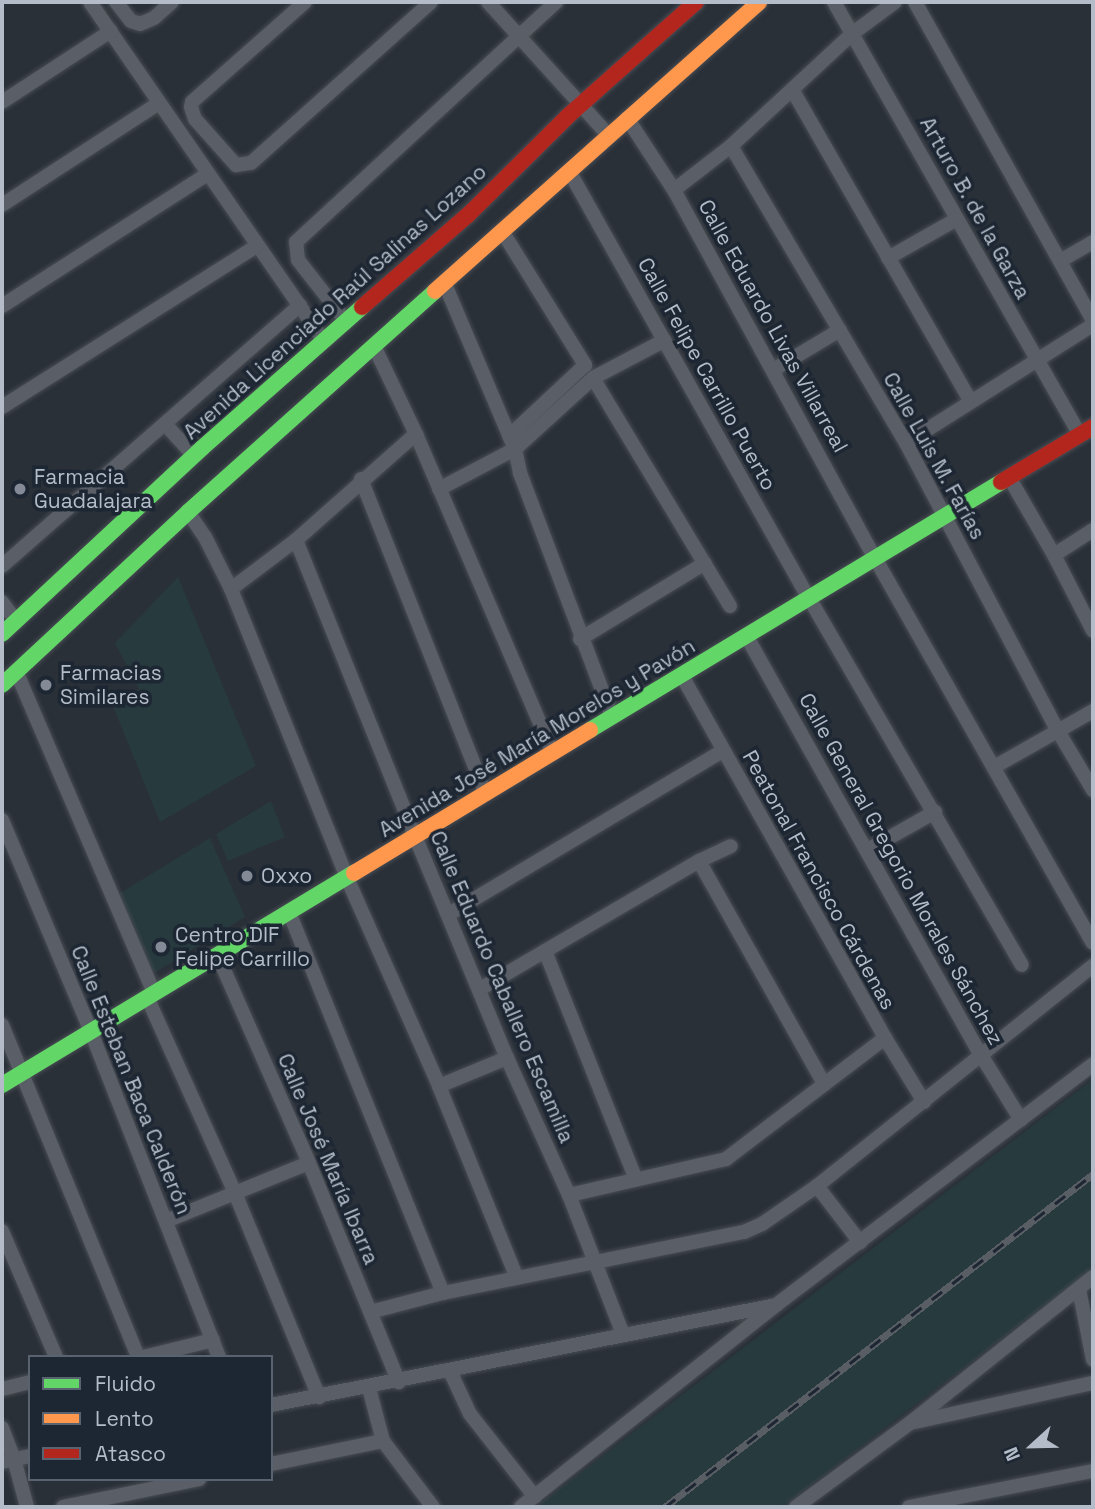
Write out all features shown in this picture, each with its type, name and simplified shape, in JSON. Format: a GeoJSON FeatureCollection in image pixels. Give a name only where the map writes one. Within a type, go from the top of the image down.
{"type":"FeatureCollection","features":[{"type":"Feature","properties":{"kind":"main road","name":"Avenida Licenciado Raúl Salinas Lozano"},"geometry":{"type":"LineString","coordinates":[[2,634],[345,320],[468,215],[581,104],[696,2]]}},
{"type":"Feature","properties":{"kind":"main road"},"geometry":{"type":"LineString","coordinates":[[2,685],[188,512],[759,2]]}},
{"type":"Feature","properties":{"kind":"main road","name":"Avenida José María Morelos y Pavón"},"geometry":{"type":"LineString","coordinates":[[2,1085],[1086,431]]}},
{"type":"Feature","properties":{"kind":"street"},"geometry":{"type":"LineString","coordinates":[[90,2],[323,340]]}},
{"type":"Feature","properties":{"kind":"street"},"geometry":{"type":"LineString","coordinates":[[116,2],[135,24],[154,18],[172,2]]}},
{"type":"Feature","properties":{"kind":"street"},"geometry":{"type":"LineString","coordinates":[[304,2],[192,102],[195,119],[231,162],[241,166],[251,163],[431,2]]}},
{"type":"Feature","properties":{"kind":"street"},"geometry":{"type":"LineString","coordinates":[[488,2],[608,135]]}},
{"type":"Feature","properties":{"kind":"street"},"geometry":{"type":"LineString","coordinates":[[345,320],[298,260],[296,242],[556,2]]}},
{"type":"Feature","properties":{"kind":"street","name":"Arturo B. de la Garza"},"geometry":{"type":"LineString","coordinates":[[834,2],[1039,362],[1086,431]]}},
{"type":"Feature","properties":{"kind":"street"},"geometry":{"type":"LineString","coordinates":[[674,190],[731,146],[853,33],[895,2]]}},
{"type":"Feature","properties":{"kind":"street"},"geometry":{"type":"LineString","coordinates":[[906,443],[1039,362],[1093,323],[915,2]]}},
{"type":"Feature","properties":{"kind":"street"},"geometry":{"type":"LineString","coordinates":[[2,102],[111,32]]}},
{"type":"Feature","properties":{"kind":"street"},"geometry":{"type":"LineString","coordinates":[[793,91],[971,402]]}},
{"type":"Feature","properties":{"kind":"street"},"geometry":{"type":"LineString","coordinates":[[2,205],[159,103]]}},
{"type":"Feature","properties":{"kind":"street","name":"Calle Eduardo Livas Villarreal"},"geometry":{"type":"LineString","coordinates":[[626,118],[674,190],[875,558],[1093,943]]}},
{"type":"Feature","properties":{"kind":"street","name":"Calle Luis M. Farías"},"geometry":{"type":"LineString","coordinates":[[731,146],[906,443],[1058,731],[1093,790]]}},
{"type":"Feature","properties":{"kind":"street","name":"Calle Felipe Carrillo Puerto"},"geometry":{"type":"LineString","coordinates":[[569,171],[808,598],[1022,965]]}},
{"type":"Feature","properties":{"kind":"street"},"geometry":{"type":"LineString","coordinates":[[2,306],[208,174]]}},
{"type":"Feature","properties":{"kind":"street"},"geometry":{"type":"LineString","coordinates":[[888,258],[957,219]]}},
{"type":"Feature","properties":{"kind":"street"},"geometry":{"type":"LineString","coordinates":[[502,231],[730,606]]}},
{"type":"Feature","properties":{"kind":"street"},"geometry":{"type":"LineString","coordinates":[[1060,261],[1093,242]]}},
{"type":"Feature","properties":{"kind":"street"},"geometry":{"type":"LineString","coordinates":[[2,407],[257,246]]}},
{"type":"Feature","properties":{"kind":"street"},"geometry":{"type":"LineString","coordinates":[[444,282],[512,442],[520,473],[580,639],[612,716]]}},
{"type":"Feature","properties":{"kind":"street"},"geometry":{"type":"LineString","coordinates":[[2,566],[300,305]]}},
{"type":"Feature","properties":{"kind":"street"},"geometry":{"type":"LineString","coordinates":[[774,370],[840,330]]}},
{"type":"Feature","properties":{"kind":"street"},"geometry":{"type":"LineString","coordinates":[[439,489],[512,442],[589,372],[665,340]]}},
{"type":"Feature","properties":{"kind":"street"},"geometry":{"type":"LineString","coordinates":[[374,345],[416,434],[552,752]]}},
{"type":"Feature","properties":{"kind":"street"},"geometry":{"type":"LineString","coordinates":[[166,425],[194,456]]}},
{"type":"Feature","properties":{"kind":"street"},"geometry":{"type":"LineString","coordinates":[[231,589],[296,540],[361,479],[416,434]]}},
{"type":"Feature","properties":{"kind":"street"},"geometry":{"type":"LineString","coordinates":[[1009,477],[1054,555],[1093,631]]}},
{"type":"Feature","properties":{"kind":"street"},"geometry":{"type":"LineString","coordinates":[[361,479],[485,792]]}},
{"type":"Feature","properties":{"kind":"street"},"geometry":{"type":"LineString","coordinates":[[188,512],[205,537],[231,589],[347,878],[439,1086],[517,1278]]}},
{"type":"Feature","properties":{"kind":"street"},"geometry":{"type":"LineString","coordinates":[[1054,555],[1093,530]]}},
{"type":"Feature","properties":{"kind":"street","name":"Calle Eduardo Caballero Escamilla"},"geometry":{"type":"LineString","coordinates":[[296,540],[507,1058],[569,1195],[623,1335]]}},
{"type":"Feature","properties":{"kind":"street"},"geometry":{"type":"LineString","coordinates":[[580,639],[705,563]]}},
{"type":"Feature","properties":{"kind":"street"},"geometry":{"type":"LineString","coordinates":[[2,602],[16,621]]}},
{"type":"Feature","properties":{"kind":"street","name":"Calle General Gregorio Morales Sánchez"},"geometry":{"type":"LineString","coordinates":[[747,637],[869,849],[981,1055],[1021,1120]]}},
{"type":"Feature","properties":{"kind":"street"},"geometry":{"type":"LineString","coordinates":[[16,671],[319,1397]]}},
{"type":"Feature","properties":{"kind":"street","name":"Peatonal Francisco Cárdenas"},"geometry":{"type":"LineString","coordinates":[[681,676],[885,1038],[924,1102]]}},
{"type":"Feature","properties":{"kind":"street"},"geometry":{"type":"LineString","coordinates":[[994,767],[1093,711]]}},
{"type":"Feature","properties":{"kind":"street"},"geometry":{"type":"LineString","coordinates":[[449,915],[722,751]]}},
{"type":"Feature","properties":{"kind":"street"},"geometry":{"type":"LineString","coordinates":[[869,849],[935,812]]}},
{"type":"Feature","properties":{"kind":"street","name":"Calle Esteban Baca Calderón"},"geometry":{"type":"LineString","coordinates":[[2,820],[90,1032],[218,1355]]}},
{"type":"Feature","properties":{"kind":"street"},"geometry":{"type":"LineString","coordinates":[[480,989],[731,846]]}},
{"type":"Feature","properties":{"kind":"street"},"geometry":{"type":"LineString","coordinates":[[699,862],[824,1084]]}},
{"type":"Feature","properties":{"kind":"street"},"geometry":{"type":"LineString","coordinates":[[289,912],[443,1293]]}},
{"type":"Feature","properties":{"kind":"street"},"geometry":{"type":"LineString","coordinates":[[545,951],[635,1177]]}},
{"type":"Feature","properties":{"kind":"street","name":"Calle José María Ibarra"},"geometry":{"type":"LineString","coordinates":[[217,954],[309,1163],[399,1382]]}},
{"type":"Feature","properties":{"kind":"street"},"geometry":{"type":"LineString","coordinates":[[370,1312],[443,1293],[597,1264],[744,1232],[762,1224],[817,1186],[1093,966]]}},
{"type":"Feature","properties":{"kind":"street"},"geometry":{"type":"LineString","coordinates":[[2,1024],[137,1355]]}},
{"type":"Feature","properties":{"kind":"street"},"geometry":{"type":"LineString","coordinates":[[569,1195],[635,1177],[726,1158],[885,1038]]}},
{"type":"Feature","properties":{"kind":"street"},"geometry":{"type":"LineString","coordinates":[[439,1086],[507,1058]]}},
{"type":"Feature","properties":{"kind":"street"},"geometry":{"type":"LineString","coordinates":[[521,1507],[776,1305],[1093,1064]]}},
{"type":"Feature","properties":{"kind":"street"},"geometry":{"type":"LineString","coordinates":[[166,1221],[309,1163]]}},
{"type":"Feature","properties":{"kind":"street"},"geometry":{"type":"LineString","coordinates":[[817,1186],[860,1242]]}},
{"type":"Feature","properties":{"kind":"street"},"geometry":{"type":"LineString","coordinates":[[2,1231],[55,1355]]}},
{"type":"Feature","properties":{"kind":"street"},"geometry":{"type":"LineString","coordinates":[[1093,1277],[1085,1296],[1093,1360]]}},
{"type":"Feature","properties":{"kind":"street"},"geometry":{"type":"LineString","coordinates":[[802,1505],[1085,1296]]}},
{"type":"Feature","properties":{"kind":"street"},"geometry":{"type":"LineString","coordinates":[[273,1405],[369,1388],[776,1305]]}},
{"type":"Feature","properties":{"kind":"street"},"geometry":{"type":"LineString","coordinates":[[152,1355],[213,1340]]}},
{"type":"Feature","properties":{"kind":"street"},"geometry":{"type":"LineString","coordinates":[[450,1371],[470,1414],[536,1497]]}},
{"type":"Feature","properties":{"kind":"street"},"geometry":{"type":"LineString","coordinates":[[2,1389],[28,1382]]}},
{"type":"Feature","properties":{"kind":"street"},"geometry":{"type":"LineString","coordinates":[[911,1423],[1093,1383]]}},
{"type":"Feature","properties":{"kind":"street"},"geometry":{"type":"LineString","coordinates":[[369,1388],[383,1441],[433,1507]]}},
{"type":"Feature","properties":{"kind":"street"},"geometry":{"type":"LineString","coordinates":[[2,1428],[8,1460],[27,1507]]}},
{"type":"Feature","properties":{"kind":"street"},"geometry":{"type":"LineString","coordinates":[[273,1464],[383,1441]]}},
{"type":"Feature","properties":{"kind":"street"},"geometry":{"type":"LineString","coordinates":[[8,1460],[28,1456]]}},
{"type":"Feature","properties":{"kind":"street"},"geometry":{"type":"LineString","coordinates":[[909,1507],[1093,1471]]}},
{"type":"Feature","properties":{"kind":"street"},"geometry":{"type":"LineString","coordinates":[[63,1507],[189,1481]]}},
{"type":"Feature","properties":{"kind":"green space"},"geometry":{"type":"Polygon","coordinates":[[[178,577],[256,766],[160,822],[111,701],[139,689],[115,643],[178,577]]]}},
{"type":"Feature","properties":{"kind":"green space"},"geometry":{"type":"Polygon","coordinates":[[[271,801],[285,837],[228,861],[216,834],[271,801]]]}},
{"type":"Feature","properties":{"kind":"green space"},"geometry":{"type":"Polygon","coordinates":[[[210,838],[245,917],[151,975],[117,895],[210,838]]]}},
{"type":"Feature","properties":{"kind":"green space"},"geometry":{"type":"Polygon","coordinates":[[[1093,1079],[1093,1268],[782,1507],[536,1507],[1093,1079]]]}},
{"type":"Feature","properties":{"kind":"railway"},"geometry":{"type":"LineString","coordinates":[[665,1507],[1093,1174]]}},
{"type":"Feature","properties":{"kind":"traffic: fast"},"geometry":{"type":"LineString","coordinates":[[2,685],[188,512],[435,291]]}},
{"type":"Feature","properties":{"kind":"traffic: fast"},"geometry":{"type":"LineString","coordinates":[[2,634],[202,448],[362,307]]}},
{"type":"Feature","properties":{"kind":"traffic: fast"},"geometry":{"type":"LineString","coordinates":[[590,730],[1001,482]]}},
{"type":"Feature","properties":{"kind":"traffic: fast"},"geometry":{"type":"LineString","coordinates":[[2,1085],[354,873]]}},
{"type":"Feature","properties":{"kind":"traffic: slow"},"geometry":{"type":"LineString","coordinates":[[435,291],[759,2]]}},
{"type":"Feature","properties":{"kind":"traffic: slow"},"geometry":{"type":"LineString","coordinates":[[354,873],[590,730]]}},
{"type":"Feature","properties":{"kind":"traffic: jam"},"geometry":{"type":"LineString","coordinates":[[362,307],[468,215],[568,116],[696,2]]}},
{"type":"Feature","properties":{"kind":"traffic: jam"},"geometry":{"type":"LineString","coordinates":[[1001,482],[1093,427]]}},
{"type":"Feature","properties":{"kind":"place","name":"Farmacia Guadalajara"},"geometry":{"type":"Point","coordinates":[20,489]}},
{"type":"Feature","properties":{"kind":"place","name":"Farmacias Similares"},"geometry":{"type":"Point","coordinates":[46,685]}},
{"type":"Feature","properties":{"kind":"place","name":"Oxxo"},"geometry":{"type":"Point","coordinates":[247,876]}},
{"type":"Feature","properties":{"kind":"place","name":"Centro DIF Felipe Carrillo"},"geometry":{"type":"Point","coordinates":[161,947]}}]}
